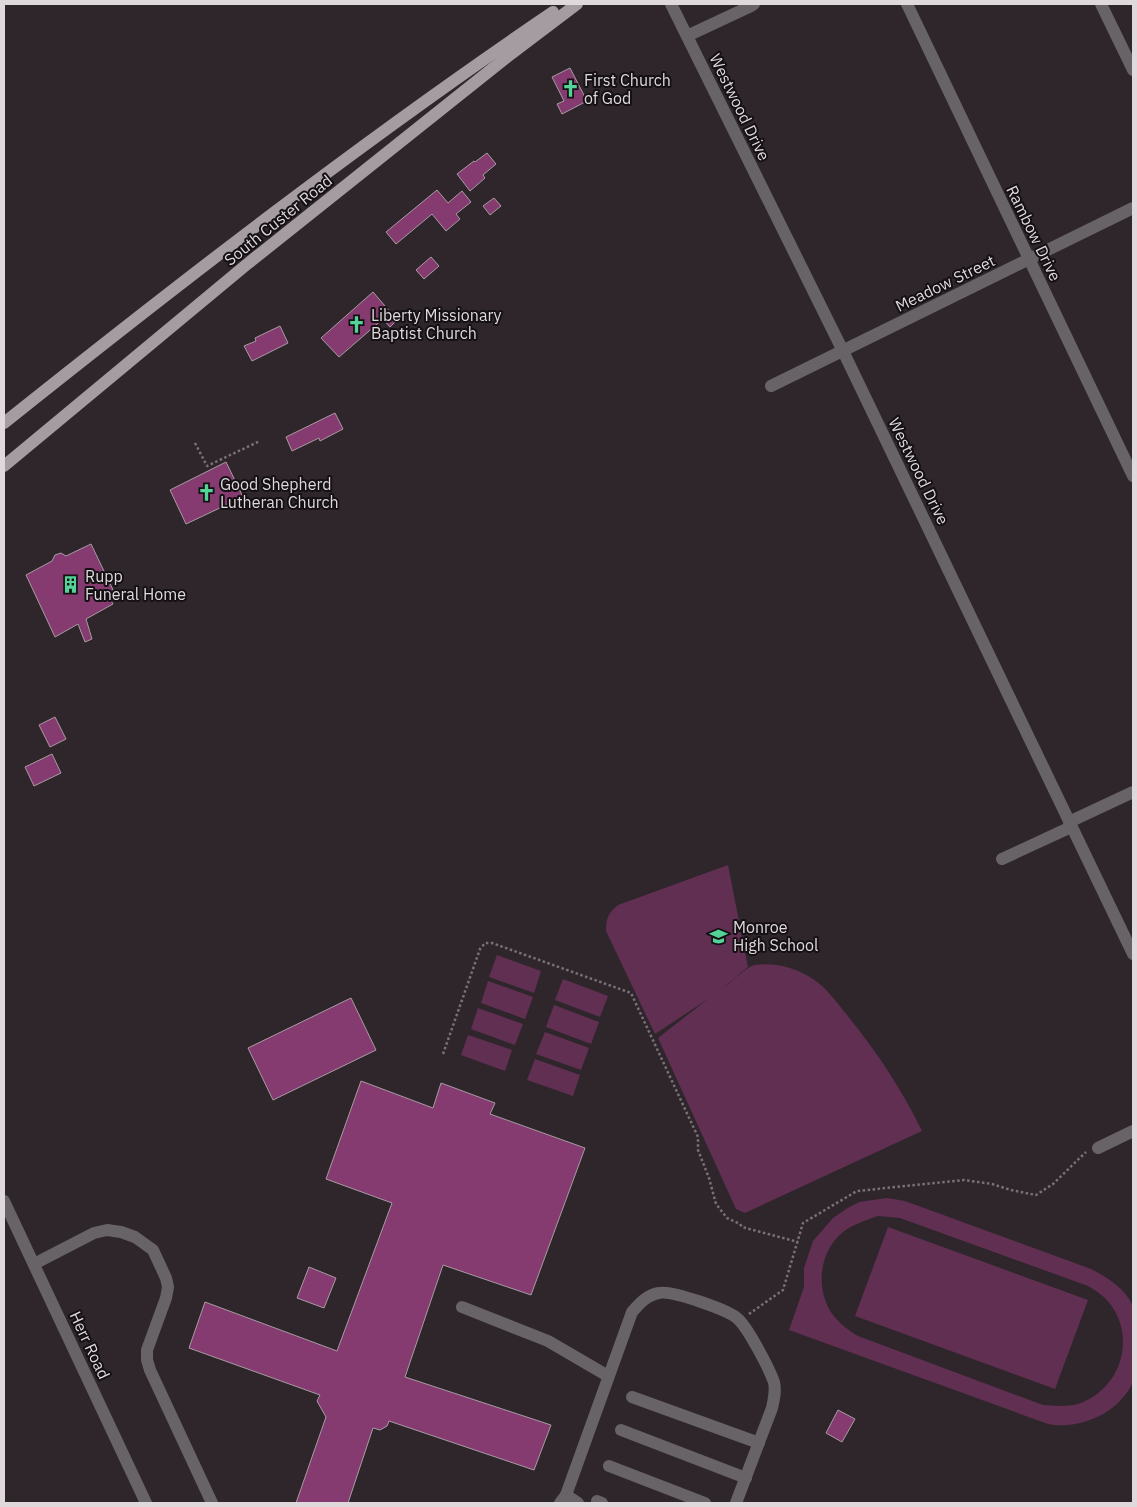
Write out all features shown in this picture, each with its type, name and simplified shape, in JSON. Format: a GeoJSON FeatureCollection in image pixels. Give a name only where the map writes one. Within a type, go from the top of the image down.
{"type":"FeatureCollection","features":[{"type":"Feature","properties":{"kind":"main road","name":"South Custer Road"},"geometry":{"type":"LineString","coordinates":[[4,423],[344,161],[477,64],[565,4]]}},
{"type":"Feature","properties":{"kind":"main road","name":"South Custer Road"},"geometry":{"type":"LineString","coordinates":[[4,466],[246,265],[499,63],[577,4]]}},
{"type":"Feature","properties":{"kind":"street","name":"Westwood Drive"},"geometry":{"type":"LineString","coordinates":[[671,4],[843,351],[1133,954]]}},
{"type":"Feature","properties":{"kind":"street"},"geometry":{"type":"LineString","coordinates":[[687,36],[754,4]]}},
{"type":"Feature","properties":{"kind":"street","name":"Rambow Drive"},"geometry":{"type":"LineString","coordinates":[[907,4],[1133,476]]}},
{"type":"Feature","properties":{"kind":"street"},"geometry":{"type":"LineString","coordinates":[[1101,4],[1133,70]]}},
{"type":"Feature","properties":{"kind":"street","name":"Meadow Street"},"geometry":{"type":"LineString","coordinates":[[772,386],[1133,208]]}},
{"type":"Feature","properties":{"kind":"street"},"geometry":{"type":"LineString","coordinates":[[1002,859],[1133,792]]}},
{"type":"Feature","properties":{"kind":"street"},"geometry":{"type":"LineString","coordinates":[[1094,1148],[1133,1131]]}},
{"type":"Feature","properties":{"kind":"street","name":"Herr Road"},"geometry":{"type":"LineString","coordinates":[[4,1201],[146,1503]]}},
{"type":"Feature","properties":{"kind":"street"},"geometry":{"type":"LineString","coordinates":[[34,1264],[94,1233],[107,1230],[135,1237],[153,1250],[166,1278],[168,1287],[166,1298],[147,1350],[148,1365],[212,1503]]}},
{"type":"Feature","properties":{"kind":"street"},"geometry":{"type":"LineString","coordinates":[[578,1503],[563,1499],[632,1312],[645,1298],[659,1292],[669,1292],[727,1312],[736,1317],[743,1324],[774,1383],[775,1395],[736,1503]]}},
{"type":"Feature","properties":{"kind":"street"},"geometry":{"type":"LineString","coordinates":[[462,1307],[548,1341],[608,1376]]}},
{"type":"Feature","properties":{"kind":"street"},"geometry":{"type":"LineString","coordinates":[[632,1397],[759,1443]]}},
{"type":"Feature","properties":{"kind":"street"},"geometry":{"type":"LineString","coordinates":[[620,1430],[746,1478]]}},
{"type":"Feature","properties":{"kind":"street"},"geometry":{"type":"LineString","coordinates":[[609,1466],[705,1503]]}},
{"type":"Feature","properties":{"kind":"path"},"geometry":{"type":"LineString","coordinates":[[195,444],[207,466],[260,441]]}},
{"type":"Feature","properties":{"kind":"path"},"geometry":{"type":"LineString","coordinates":[[443,1054],[480,950],[485,943],[492,943],[631,993],[698,1137],[698,1150],[709,1178],[716,1204],[726,1218],[740,1224],[742,1227],[798,1242]]}},
{"type":"Feature","properties":{"kind":"path"},"geometry":{"type":"LineString","coordinates":[[749,1314],[783,1290],[804,1223],[857,1192],[964,1180],[992,1184],[1036,1195],[1043,1192],[1094,1148]]}},
{"type":"Feature","properties":{"kind":"shaded area"},"geometry":{"type":"Polygon","coordinates":[[[728,865],[748,967],[724,987],[747,969],[763,964],[793,969],[807,975],[818,983],[836,1001],[878,1057],[906,1100],[922,1131],[745,1213],[736,1209],[658,1038],[708,999],[655,1034],[606,931],[608,916],[618,905],[728,865]]]}},
{"type":"Feature","properties":{"kind":"shaded area"},"geometry":{"type":"Polygon","coordinates":[[[497,955],[541,971],[534,993],[489,977],[497,955]]]}},
{"type":"Feature","properties":{"kind":"shaded area"},"geometry":{"type":"Polygon","coordinates":[[[563,979],[608,996],[600,1017],[555,1000],[563,979]]]}},
{"type":"Feature","properties":{"kind":"shaded area"},"geometry":{"type":"Polygon","coordinates":[[[488,981],[533,997],[525,1019],[481,1003],[488,981]]]}},
{"type":"Feature","properties":{"kind":"shaded area"},"geometry":{"type":"Polygon","coordinates":[[[554,1005],[599,1022],[591,1044],[546,1027],[554,1005]]]}},
{"type":"Feature","properties":{"kind":"shaded area"},"geometry":{"type":"Polygon","coordinates":[[[478,1008],[523,1024],[515,1045],[471,1029],[478,1008]]]}},
{"type":"Feature","properties":{"kind":"shaded area"},"geometry":{"type":"Polygon","coordinates":[[[545,1032],[589,1048],[581,1070],[536,1054],[545,1032]]]}},
{"type":"Feature","properties":{"kind":"shaded area"},"geometry":{"type":"Polygon","coordinates":[[[468,1035],[512,1050],[505,1071],[461,1055],[468,1035]]]}},
{"type":"Feature","properties":{"kind":"shaded area"},"geometry":{"type":"Polygon","coordinates":[[[535,1059],[580,1075],[573,1096],[527,1080],[535,1059]]]}},
{"type":"Feature","properties":{"kind":"shaded area"},"geometry":{"type":"Polygon","coordinates":[[[887,1198],[905,1201],[1091,1269],[1109,1279],[1129,1298],[1133,1309],[1133,1382],[1127,1393],[1109,1410],[1086,1422],[1061,1425],[1048,1424],[789,1330],[804,1287],[804,1268],[813,1241],[833,1218],[859,1202],[887,1198]],[[878,1216],[851,1227],[836,1239],[825,1257],[822,1277],[824,1297],[834,1316],[845,1327],[858,1336],[1043,1405],[1067,1406],[1081,1403],[1095,1396],[1106,1386],[1120,1362],[1123,1347],[1118,1319],[1111,1305],[1101,1294],[1088,1286],[900,1218],[878,1216]]]}},
{"type":"Feature","properties":{"kind":"shaded area"},"geometry":{"type":"Polygon","coordinates":[[[888,1227],[1088,1300],[1055,1389],[855,1316],[888,1227]]]}},
{"type":"Feature","properties":{"kind":"building","name":"First Church of God"},"geometry":{"type":"Polygon","coordinates":[[[570,68],[587,101],[562,114],[557,104],[564,101],[552,77],[570,68]]]}},
{"type":"Feature","properties":{"kind":"building"},"geometry":{"type":"Polygon","coordinates":[[[487,153],[496,164],[483,175],[485,178],[470,191],[457,174],[487,153]]]}},
{"type":"Feature","properties":{"kind":"building"},"geometry":{"type":"Polygon","coordinates":[[[437,190],[448,203],[462,191],[471,202],[456,214],[460,219],[446,231],[432,214],[396,244],[386,232],[437,190]]]}},
{"type":"Feature","properties":{"kind":"building"},"geometry":{"type":"Polygon","coordinates":[[[494,198],[501,206],[490,215],[483,206],[494,198]]]}},
{"type":"Feature","properties":{"kind":"building"},"geometry":{"type":"Polygon","coordinates":[[[431,257],[439,266],[424,279],[416,270],[431,257]]]}},
{"type":"Feature","properties":{"kind":"building","name":"Liberty Missionary Baptist Church"},"geometry":{"type":"Polygon","coordinates":[[[373,292],[397,320],[390,327],[383,319],[339,357],[321,338],[373,292]]]}},
{"type":"Feature","properties":{"kind":"building"},"geometry":{"type":"Polygon","coordinates":[[[280,326],[288,343],[252,361],[244,346],[256,341],[255,338],[280,326]]]}},
{"type":"Feature","properties":{"kind":"building"},"geometry":{"type":"Polygon","coordinates":[[[335,413],[343,429],[320,441],[319,438],[292,451],[286,437],[335,413]]]}},
{"type":"Feature","properties":{"kind":"building","name":"Good Shepherd Lutheran Church"},"geometry":{"type":"Polygon","coordinates":[[[226,462],[243,497],[186,524],[170,490],[226,462]]]}},
{"type":"Feature","properties":{"kind":"building","name":"Rupp Funeral Home"},"geometry":{"type":"Polygon","coordinates":[[[91,544],[115,594],[109,597],[113,604],[86,619],[92,639],[85,642],[78,624],[55,637],[26,575],[52,561],[55,555],[61,553],[66,556],[91,544]]]}},
{"type":"Feature","properties":{"kind":"building"},"geometry":{"type":"Polygon","coordinates":[[[55,717],[66,739],[50,747],[39,725],[55,717]]]}},
{"type":"Feature","properties":{"kind":"building"},"geometry":{"type":"Polygon","coordinates":[[[52,754],[61,773],[34,786],[25,767],[52,754]]]}},
{"type":"Feature","properties":{"kind":"building"},"geometry":{"type":"Polygon","coordinates":[[[351,998],[376,1050],[273,1100],[248,1048],[351,998]]]}},
{"type":"Feature","properties":{"kind":"building"},"geometry":{"type":"Polygon","coordinates":[[[361,1081],[433,1108],[441,1083],[495,1103],[490,1114],[585,1148],[531,1295],[443,1265],[405,1377],[551,1425],[534,1470],[389,1421],[387,1426],[380,1430],[373,1428],[348,1503],[296,1503],[326,1417],[317,1401],[320,1395],[189,1348],[205,1302],[337,1351],[392,1203],[326,1179],[361,1081]]]}},
{"type":"Feature","properties":{"kind":"building"},"geometry":{"type":"Polygon","coordinates":[[[309,1267],[336,1278],[324,1308],[297,1298],[309,1267]]]}},
{"type":"Feature","properties":{"kind":"building"},"geometry":{"type":"Polygon","coordinates":[[[838,1410],[855,1419],[842,1442],[826,1433],[838,1410]]]}},
{"type":"Feature","properties":{"kind":"place","name":"First Church of God"},"geometry":{"type":"Point","coordinates":[570,89]}},
{"type":"Feature","properties":{"kind":"place","name":"Liberty Missionary Baptist Church"},"geometry":{"type":"Point","coordinates":[357,324]}},
{"type":"Feature","properties":{"kind":"place","name":"Good Shepherd Lutheran Church"},"geometry":{"type":"Point","coordinates":[206,493]}},
{"type":"Feature","properties":{"kind":"place","name":"Rupp Funeral Home"},"geometry":{"type":"Point","coordinates":[71,585]}},
{"type":"Feature","properties":{"kind":"place","name":"Monroe High School"},"geometry":{"type":"Point","coordinates":[719,936]}}]}
